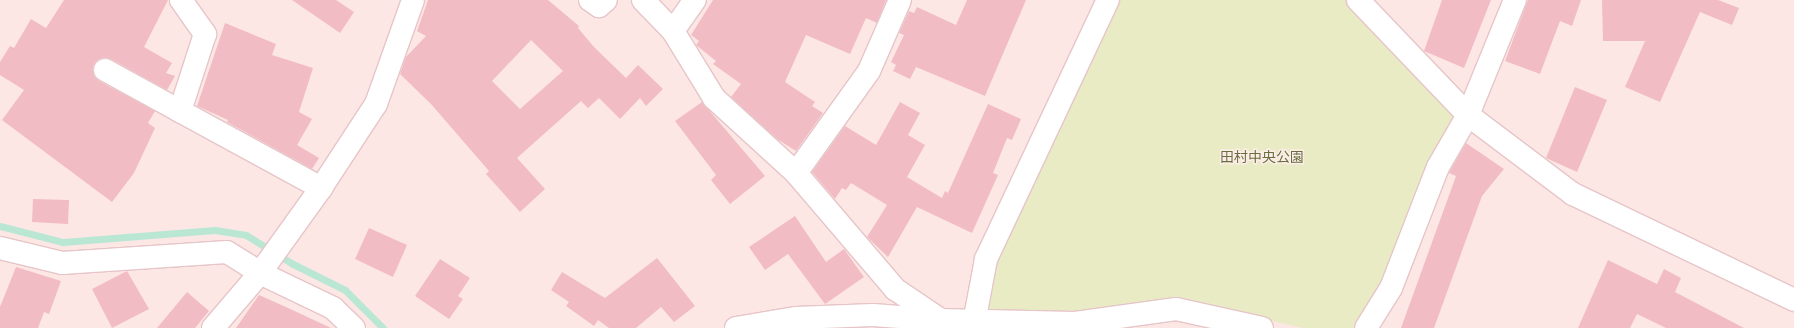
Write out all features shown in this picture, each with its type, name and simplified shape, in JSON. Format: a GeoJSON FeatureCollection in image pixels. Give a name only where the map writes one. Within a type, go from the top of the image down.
{"type":"FeatureCollection","features":[{"type":"Feature","properties":{"kind":"street"},"geometry":{"type":"LineString","coordinates":[[180,111],[205,34],[181,0]]}},
{"type":"Feature","properties":{"kind":"street"},"geometry":{"type":"LineString","coordinates":[[213,328],[263,269],[321,188],[376,104],[413,0]]}},
{"type":"Feature","properties":{"kind":"street"},"geometry":{"type":"LineString","coordinates":[[590,0],[599,6],[606,0]]}},
{"type":"Feature","properties":{"kind":"street"},"geometry":{"type":"LineString","coordinates":[[643,0],[673,31],[714,98],[796,173],[894,289],[941,320]]}},
{"type":"Feature","properties":{"kind":"street"},"geometry":{"type":"LineString","coordinates":[[673,31],[695,0]]}},
{"type":"Feature","properties":{"kind":"street"},"geometry":{"type":"LineString","coordinates":[[796,173],[869,71],[900,0]]}},
{"type":"Feature","properties":{"kind":"street"},"geometry":{"type":"LineString","coordinates":[[972,325],[986,259],[1108,0]]}},
{"type":"Feature","properties":{"kind":"street"},"geometry":{"type":"LineString","coordinates":[[1358,0],[1468,115],[1573,194],[1794,300]]}},
{"type":"Feature","properties":{"kind":"street"},"geometry":{"type":"LineString","coordinates":[[1366,328],[1391,288],[1438,167],[1468,115],[1515,0]]}},
{"type":"Feature","properties":{"kind":"street"},"geometry":{"type":"LineString","coordinates":[[105,70],[321,188]]}},
{"type":"Feature","properties":{"kind":"street"},"geometry":{"type":"LineString","coordinates":[[0,248],[62,264],[227,252],[263,269],[333,308],[354,328]]}},
{"type":"Feature","properties":{"kind":"street"},"geometry":{"type":"LineString","coordinates":[[736,328],[796,318],[873,315],[941,320],[972,325],[1075,323],[1176,309],[1262,328]]}},
{"type":"Feature","properties":{"kind":"green space","name":"田村中央公園"},"geometry":{"type":"Polygon","coordinates":[[[1116,0],[1347,0],[1456,117],[1383,286],[1357,328],[1303,328],[1178,300],[1076,315],[984,315],[996,262],[1116,0]]]}},
{"type":"Feature","properties":{"kind":"building"},"geometry":{"type":"Polygon","coordinates":[[[64,0],[168,0],[144,47],[172,63],[166,73],[175,76],[167,90],[111,59],[99,59],[94,64],[93,71],[99,81],[155,111],[148,123],[155,128],[134,173],[112,202],[2,120],[24,90],[0,75],[0,62],[10,46],[14,48],[31,19],[46,28],[64,0]]]}},
{"type":"Feature","properties":{"kind":"building"},"geometry":{"type":"Polygon","coordinates":[[[292,0],[336,0],[354,12],[340,33],[292,0]]]}},
{"type":"Feature","properties":{"kind":"building"},"geometry":{"type":"Polygon","coordinates":[[[428,0],[548,0],[579,26],[578,28],[594,47],[626,78],[638,65],[663,89],[646,106],[640,98],[620,119],[599,98],[588,108],[581,101],[517,158],[545,189],[520,212],[486,174],[489,171],[431,104],[400,74],[406,57],[426,36],[417,31],[428,0]],[[531,40],[492,81],[520,109],[563,71],[531,40]]]}},
{"type":"Feature","properties":{"kind":"building"},"geometry":{"type":"Polygon","coordinates":[[[713,0],[886,0],[877,23],[866,18],[850,54],[806,35],[785,82],[815,102],[812,106],[823,113],[796,151],[777,139],[731,97],[741,84],[713,64],[716,61],[696,45],[699,41],[691,35],[713,0]]]}},
{"type":"Feature","properties":{"kind":"building"},"geometry":{"type":"Polygon","coordinates":[[[967,0],[1026,0],[985,96],[916,67],[910,79],[893,71],[896,65],[891,62],[904,35],[899,33],[909,11],[914,13],[917,7],[956,25],[967,0]]]}},
{"type":"Feature","properties":{"kind":"building"},"geometry":{"type":"Polygon","coordinates":[[[1442,0],[1491,0],[1464,68],[1424,51],[1442,0]]]}},
{"type":"Feature","properties":{"kind":"building"},"geometry":{"type":"Polygon","coordinates":[[[1528,0],[1581,0],[1572,26],[1560,21],[1540,74],[1505,61],[1528,0]]]}},
{"type":"Feature","properties":{"kind":"building"},"geometry":{"type":"Polygon","coordinates":[[[1602,0],[1718,0],[1739,8],[1732,25],[1700,12],[1660,102],[1625,87],[1645,41],[1603,41],[1602,0]]]}},
{"type":"Feature","properties":{"kind":"building"},"geometry":{"type":"Polygon","coordinates":[[[225,23],[276,44],[272,55],[313,68],[299,112],[312,119],[297,145],[319,158],[312,169],[227,122],[228,120],[197,106],[225,23]]]}},
{"type":"Feature","properties":{"kind":"building"},"geometry":{"type":"Polygon","coordinates":[[[1575,87],[1607,100],[1577,172],[1546,158],[1575,87]]]}},
{"type":"Feature","properties":{"kind":"building"},"geometry":{"type":"Polygon","coordinates":[[[702,102],[765,176],[730,204],[711,180],[716,175],[675,121],[702,102]]]}},
{"type":"Feature","properties":{"kind":"building"},"geometry":{"type":"Polygon","coordinates":[[[900,102],[920,113],[908,135],[925,145],[907,177],[942,198],[945,191],[948,193],[988,104],[1021,119],[1012,140],[1007,138],[993,173],[998,175],[972,233],[917,207],[888,257],[867,237],[887,205],[851,183],[846,190],[842,188],[835,199],[812,172],[845,126],[876,145],[900,102]]]}},
{"type":"Feature","properties":{"kind":"building"},"geometry":{"type":"Polygon","coordinates":[[[1466,143],[1504,169],[1482,196],[1434,328],[1401,328],[1456,176],[1449,173],[1466,143]]]}},
{"type":"Feature","properties":{"kind":"building"},"geometry":{"type":"Polygon","coordinates":[[[33,199],[69,200],[68,224],[32,222],[33,199]]]}},
{"type":"Feature","properties":{"kind":"building"},"geometry":{"type":"Polygon","coordinates":[[[795,216],[826,262],[844,249],[864,277],[825,304],[788,254],[765,270],[749,247],[795,216]]]}},
{"type":"Feature","properties":{"kind":"building"},"geometry":{"type":"Polygon","coordinates":[[[369,228],[407,245],[393,277],[355,259],[369,228]]]}},
{"type":"Feature","properties":{"kind":"building"},"geometry":{"type":"Polygon","coordinates":[[[657,258],[695,306],[674,322],[661,307],[636,328],[609,328],[598,320],[594,326],[566,306],[569,302],[551,290],[562,272],[605,298],[657,258]]]}},
{"type":"Feature","properties":{"kind":"building"},"geometry":{"type":"Polygon","coordinates":[[[440,259],[470,278],[458,296],[463,299],[449,319],[415,296],[440,259]]]}},
{"type":"Feature","properties":{"kind":"building"},"geometry":{"type":"Polygon","coordinates":[[[1608,260],[1657,284],[1664,269],[1681,278],[1675,292],[1744,328],[1666,328],[1637,314],[1630,328],[1578,328],[1608,260]]]}},
{"type":"Feature","properties":{"kind":"building"},"geometry":{"type":"Polygon","coordinates":[[[16,267],[61,281],[49,314],[44,312],[38,328],[0,328],[0,307],[16,267]]]}},
{"type":"Feature","properties":{"kind":"building"},"geometry":{"type":"Polygon","coordinates":[[[127,271],[149,309],[112,328],[92,289],[127,271]]]}},
{"type":"Feature","properties":{"kind":"building"},"geometry":{"type":"Polygon","coordinates":[[[187,292],[209,311],[195,328],[157,328],[187,292]]]}},
{"type":"Feature","properties":{"kind":"building"},"geometry":{"type":"Polygon","coordinates":[[[259,295],[286,307],[331,328],[236,328],[259,295]]]}},
{"type":"Feature","properties":{"kind":"waterway"},"geometry":{"type":"LineString","coordinates":[[0,226],[63,242],[215,230],[246,235],[293,264],[345,290],[383,328]]}}]}
